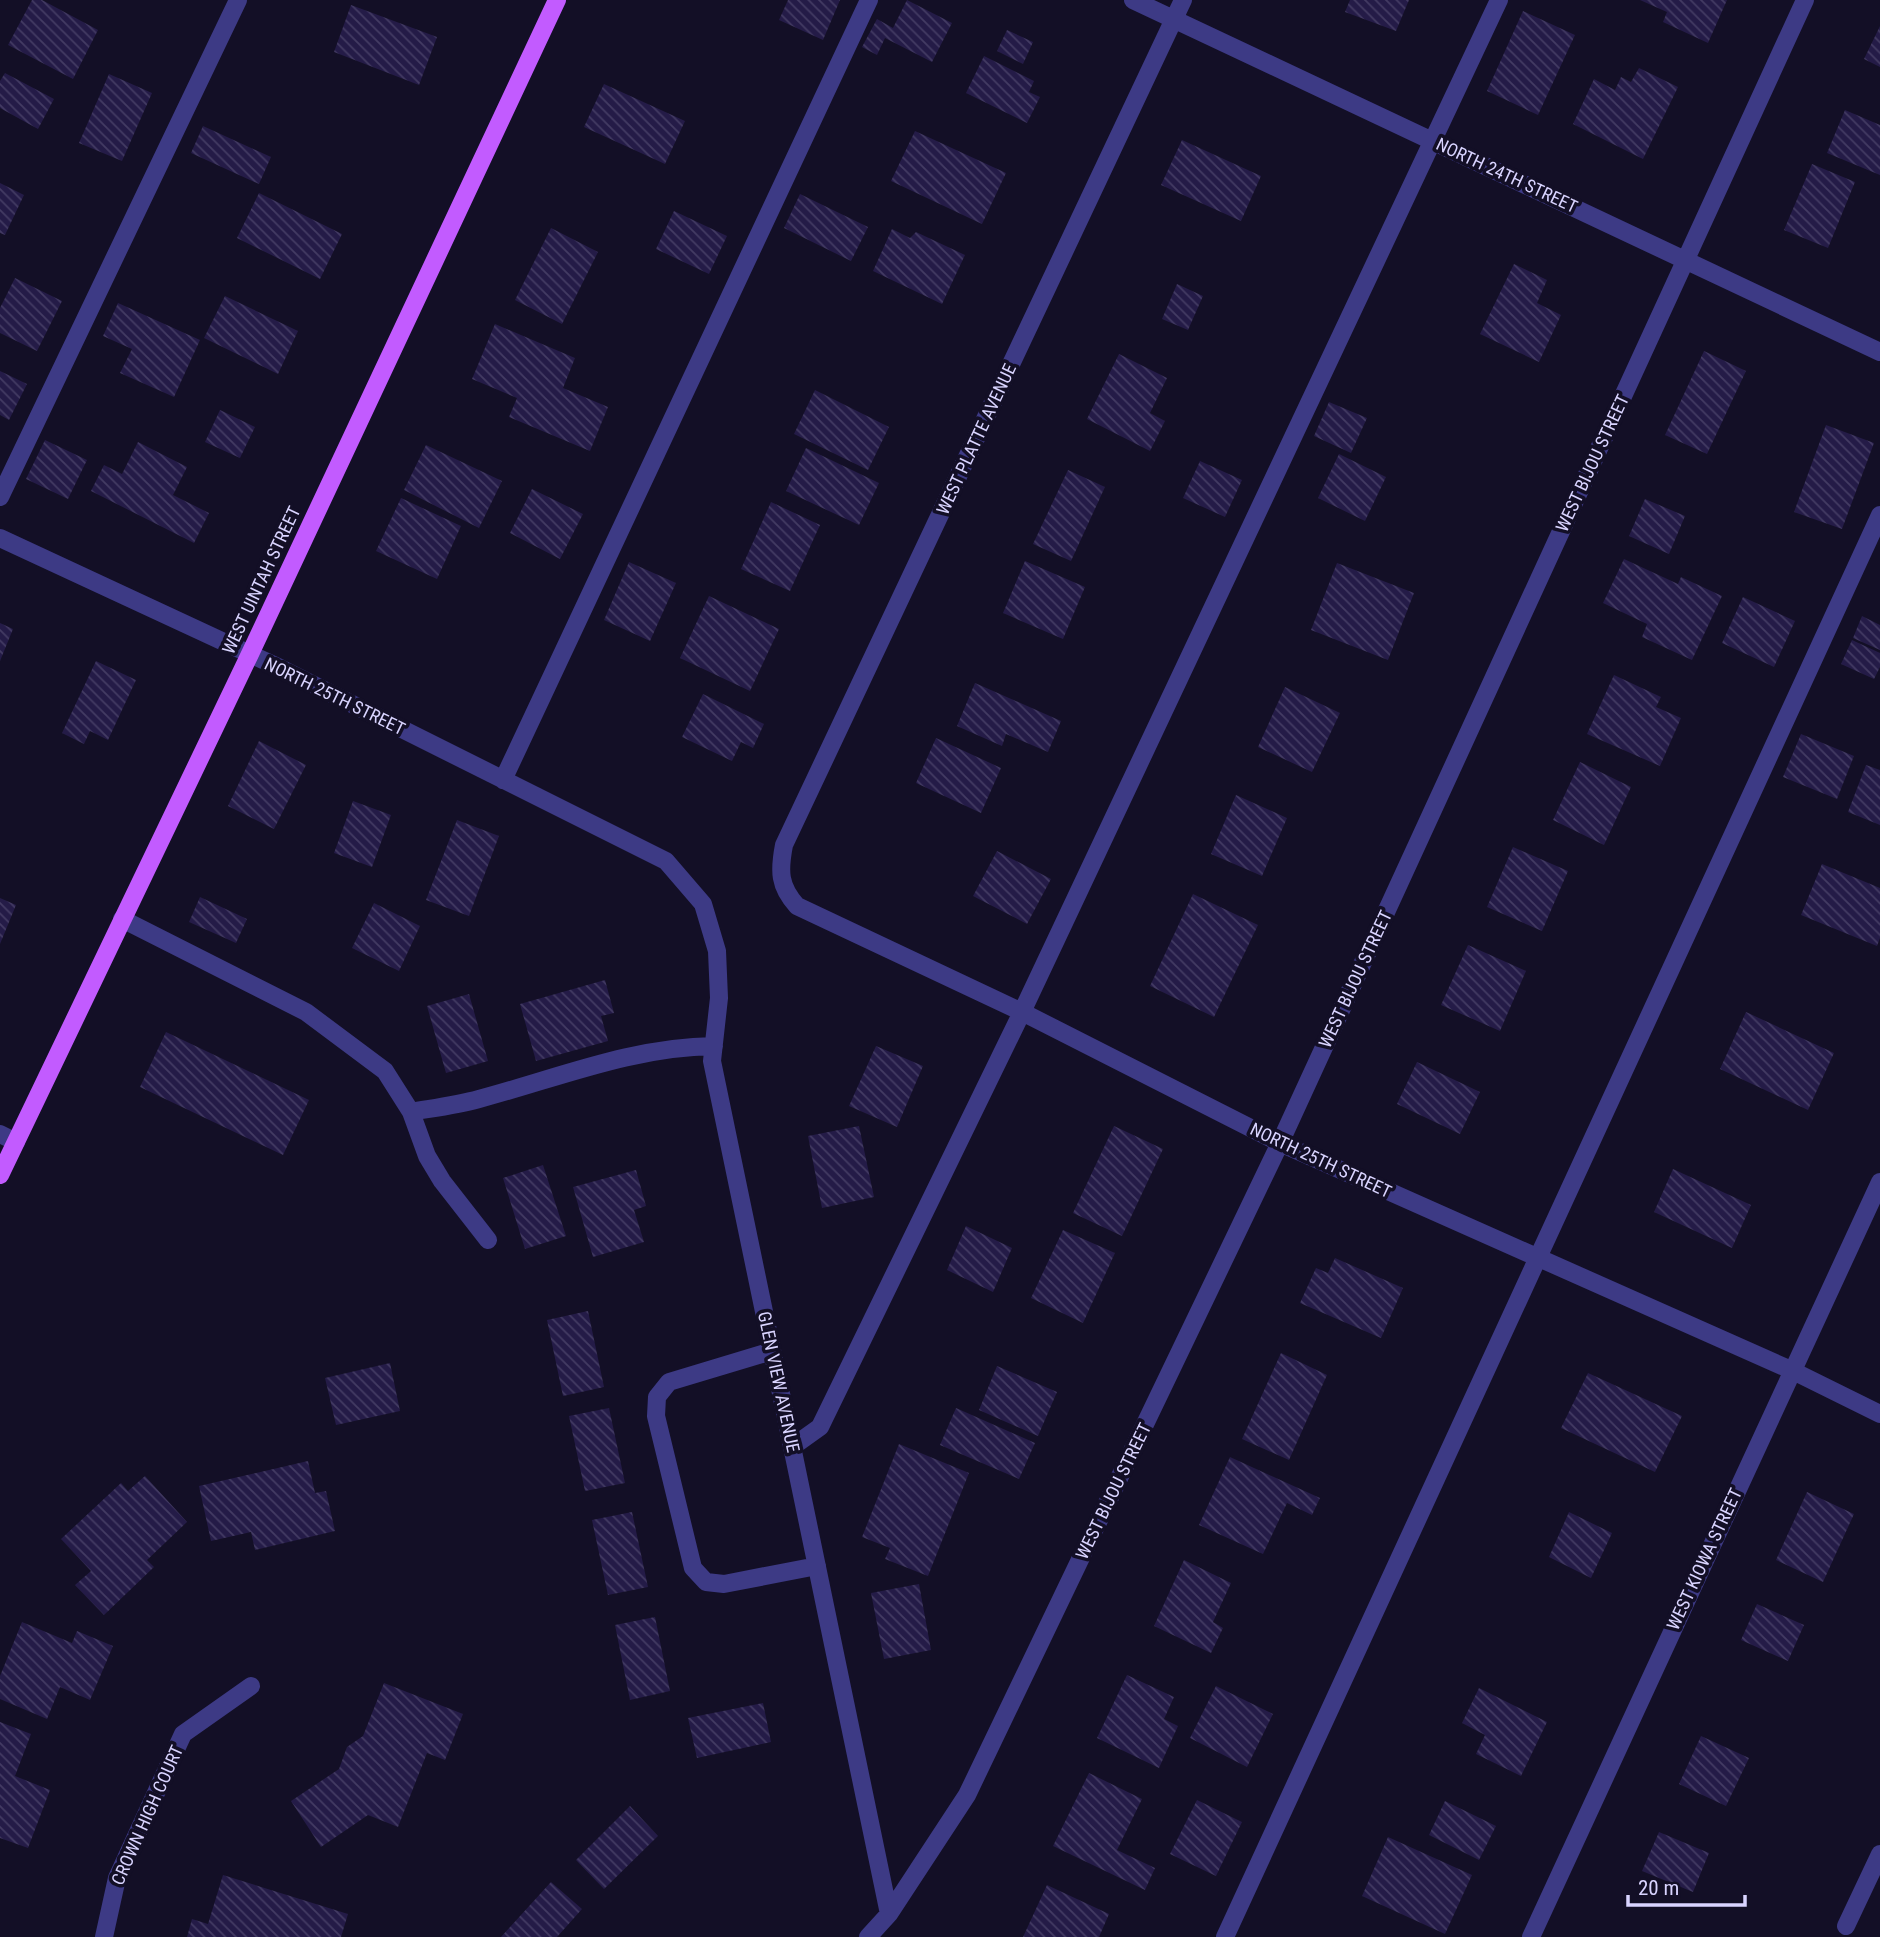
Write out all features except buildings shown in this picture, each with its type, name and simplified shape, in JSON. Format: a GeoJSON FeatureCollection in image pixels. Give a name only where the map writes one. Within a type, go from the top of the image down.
{"type":"FeatureCollection","features":[{"type":"Feature","properties":{"kind":"main road","name":"WEST UINTAH STREET"},"geometry":{"type":"LineString","coordinates":[[0,1175],[8,1138],[122,919],[250,654],[557,0]]}},
{"type":"Feature","properties":{"kind":"street"},"geometry":{"type":"LineString","coordinates":[[0,497],[238,0]]}},
{"type":"Feature","properties":{"kind":"street"},"geometry":{"type":"LineString","coordinates":[[503,780],[869,0]]}},
{"type":"Feature","properties":{"kind":"street","name":"NORTH 24TH STREET"},"geometry":{"type":"LineString","coordinates":[[1133,0],[1880,352]]}},
{"type":"Feature","properties":{"kind":"street","name":"WEST PLATTE AVENUE"},"geometry":{"type":"LineString","coordinates":[[780,880],[784,845],[1184,0]]}},
{"type":"Feature","properties":{"kind":"street"},"geometry":{"type":"LineString","coordinates":[[792,1447],[820,1427],[1022,1013],[1499,0]]}},
{"type":"Feature","properties":{"kind":"street","name":"WEST BIJOU STREET"},"geometry":{"type":"LineString","coordinates":[[868,1937],[889,1914],[967,1795],[1280,1143],[1805,0]]}},
{"type":"Feature","properties":{"kind":"street"},"geometry":{"type":"LineString","coordinates":[[1225,1937],[1880,515]]}},
{"type":"Feature","properties":{"kind":"street","name":"NORTH 25TH STREET"},"geometry":{"type":"LineString","coordinates":[[0,538],[250,654],[666,861]]}},
{"type":"Feature","properties":{"kind":"street","name":"GLEN VIEW AVENUE"},"geometry":{"type":"LineString","coordinates":[[666,861],[703,904],[717,951],[719,998],[712,1061],[889,1914]]}},
{"type":"Feature","properties":{"kind":"street","name":"NORTH 25TH STREET"},"geometry":{"type":"LineString","coordinates":[[780,880],[786,894],[797,906],[1022,1013],[1280,1143],[1791,1370],[1880,1413]]}},
{"type":"Feature","properties":{"kind":"street"},"geometry":{"type":"LineString","coordinates":[[122,919],[306,1012],[385,1071],[411,1112],[427,1156],[442,1181],[488,1240]]}},
{"type":"Feature","properties":{"kind":"street"},"geometry":{"type":"LineString","coordinates":[[411,1112],[479,1099],[580,1067],[682,1046],[714,1046]]}},
{"type":"Feature","properties":{"kind":"street","name":"WEST KIOWA STREET"},"geometry":{"type":"LineString","coordinates":[[1531,1937],[1880,1182]]}},
{"type":"Feature","properties":{"kind":"street"},"geometry":{"type":"LineString","coordinates":[[772,1351],[668,1382],[657,1397],[656,1416],[693,1568],[706,1582],[724,1584],[817,1566]]}},
{"type":"Feature","properties":{"kind":"street","name":"CROWN HIGH COURT"},"geometry":{"type":"LineString","coordinates":[[104,1937],[117,1878],[183,1734],[251,1686]]}},
{"type":"Feature","properties":{"kind":"street"},"geometry":{"type":"LineString","coordinates":[[1846,1926],[1880,1854]]}}]}
